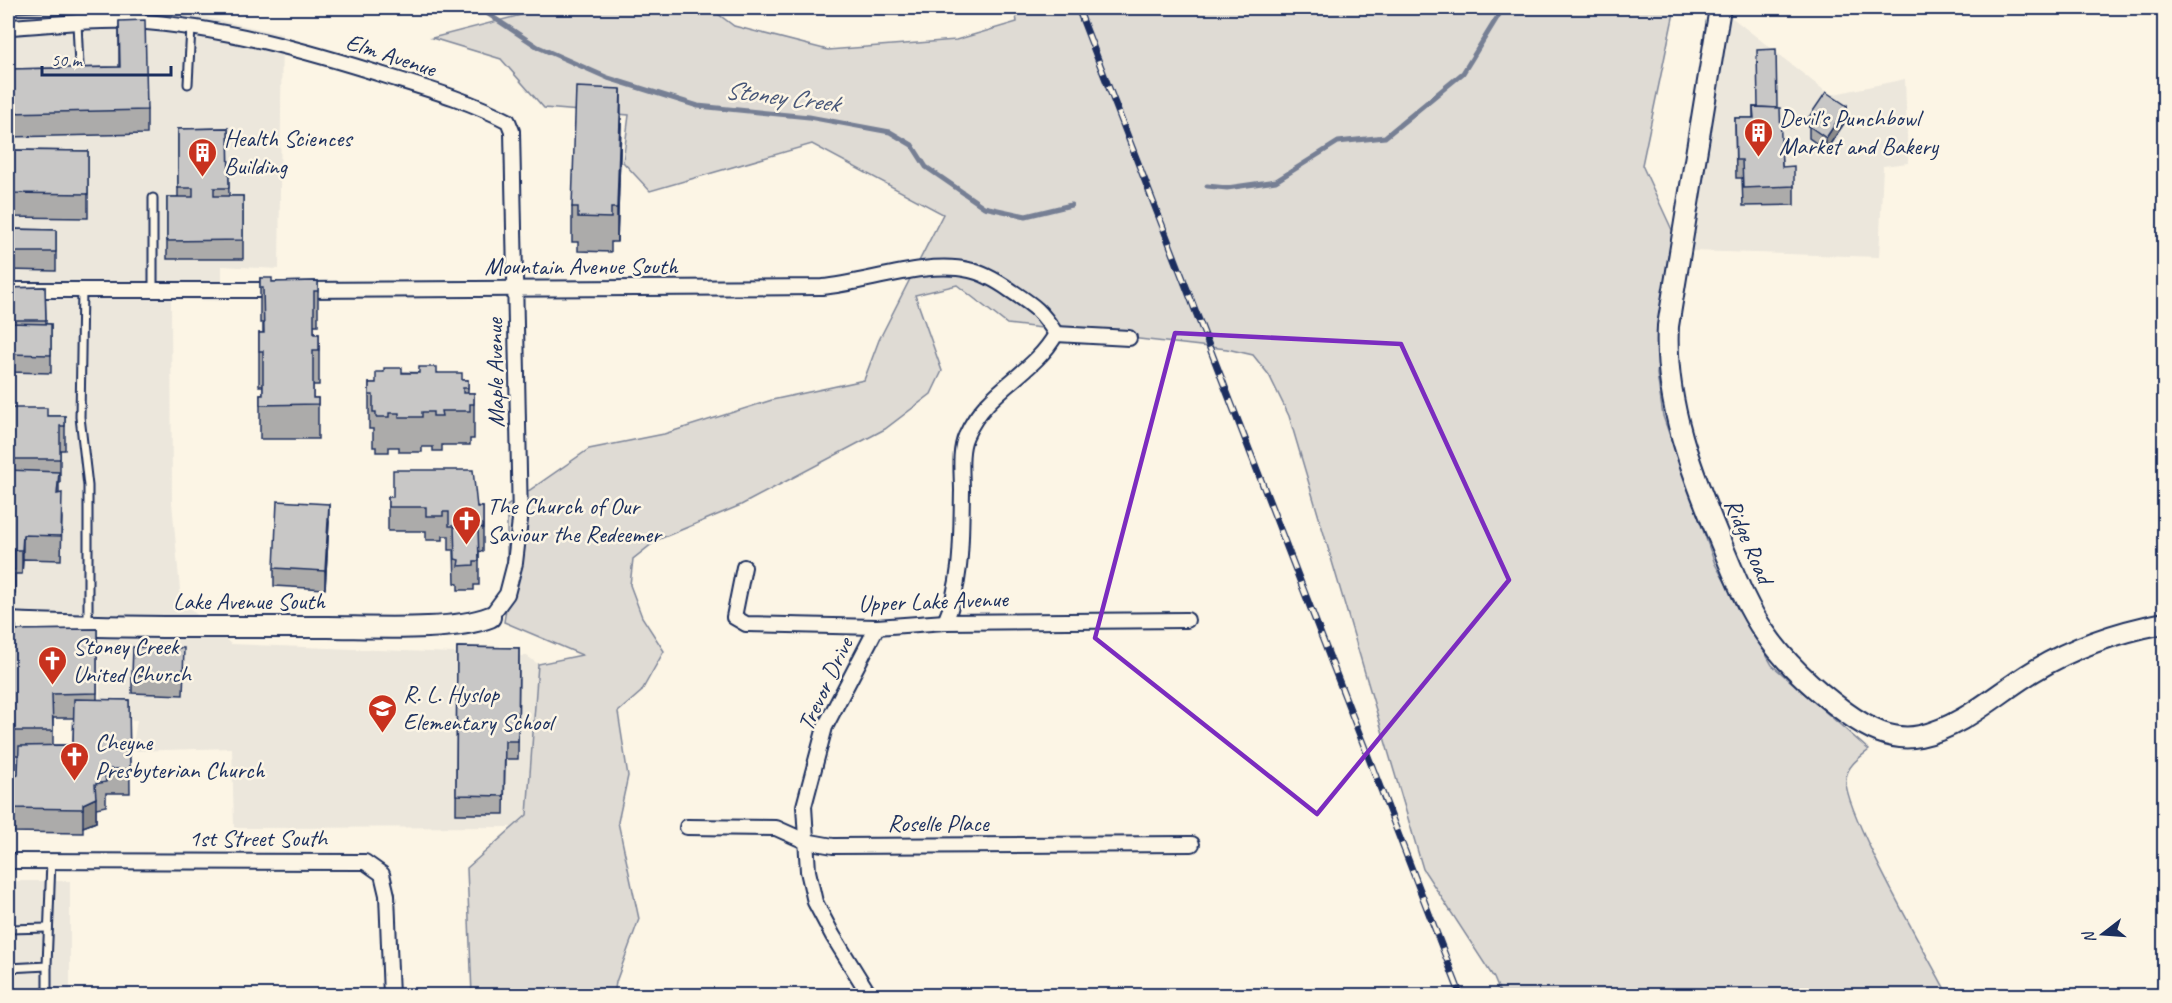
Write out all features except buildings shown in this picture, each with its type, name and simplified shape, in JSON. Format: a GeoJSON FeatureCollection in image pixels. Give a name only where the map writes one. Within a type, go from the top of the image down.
{"type":"FeatureCollection","features":[{"type":"Feature","properties":{"kind":"main road","name":"Ridge Road"},"geometry":{"type":"LineString","coordinates":[[1720,8],[1668,326],[1666,360],[1680,434],[1705,504],[1734,574],[1766,634],[1794,669],[1829,700],[1863,725],[1885,734],[1904,738],[1920,736],[1962,718],[2071,650],[2102,637],[2164,623]]}},
{"type":"Feature","properties":{"kind":"main road","name":"Lake Avenue South"},"geometry":{"type":"LineString","coordinates":[[8,623],[88,627],[377,627],[472,624],[490,617]]}},
{"type":"Feature","properties":{"kind":"street","name":"Elm Avenue"},"geometry":{"type":"LineString","coordinates":[[8,27],[129,21],[190,27],[267,42],[351,64],[427,89],[508,121]]}},
{"type":"Feature","properties":{"kind":"street","name":"Maple Avenue"},"geometry":{"type":"LineString","coordinates":[[490,617],[507,594],[515,563],[520,520],[512,131],[508,121]]}},
{"type":"Feature","properties":{"kind":"street","name":"Mountain Avenue South"},"geometry":{"type":"LineString","coordinates":[[8,290],[822,287],[852,284],[910,272],[968,269],[991,278],[1042,311],[1056,334]]}},
{"type":"Feature","properties":{"kind":"street"},"geometry":{"type":"LineString","coordinates":[[945,622],[954,603],[959,570],[965,438],[983,406],[1047,350],[1056,334],[1129,339]]}},
{"type":"Feature","properties":{"kind":"street","name":"Upper Lake Avenue"},"geometry":{"type":"LineString","coordinates":[[744,567],[734,617],[746,624],[877,627],[945,622],[1187,620]]}},
{"type":"Feature","properties":{"kind":"street","name":"Trevor Drive"},"geometry":{"type":"LineString","coordinates":[[870,996],[832,936],[815,902],[808,871],[804,806],[825,727],[877,627]]}},
{"type":"Feature","properties":{"kind":"street","name":"Roselle Place"},"geometry":{"type":"LineString","coordinates":[[687,828],[776,828],[805,841],[833,846],[1192,844]]}},
{"type":"Feature","properties":{"kind":"street","name":"1st Street South"},"geometry":{"type":"LineString","coordinates":[[8,861],[365,862],[382,874],[387,895],[392,996]]}},
{"type":"Feature","properties":{"kind":"lane"},"geometry":{"type":"LineString","coordinates":[[77,23],[79,66]]}},
{"type":"Feature","properties":{"kind":"lane"},"geometry":{"type":"LineString","coordinates":[[188,84],[190,27]]}},
{"type":"Feature","properties":{"kind":"lane"},"geometry":{"type":"LineString","coordinates":[[153,198],[153,291]]}},
{"type":"Feature","properties":{"kind":"lane"},"geometry":{"type":"LineString","coordinates":[[82,289],[80,417],[88,486],[88,627]]}},
{"type":"Feature","properties":{"kind":"lane"},"geometry":{"type":"LineString","coordinates":[[47,996],[51,861]]}},
{"type":"Feature","properties":{"kind":"lane"},"geometry":{"type":"LineString","coordinates":[[8,929],[48,928]]}},
{"type":"Feature","properties":{"kind":"lane"},"geometry":{"type":"LineString","coordinates":[[8,968],[47,966]]}},
{"type":"Feature","properties":{"kind":"highlighted area"},"geometry":{"type":"Polygon","coordinates":[[[1175,333],[1401,344],[1509,580],[1317,814],[1095,638],[1175,333]]]}},
{"type":"Feature","properties":{"kind":"shaded area"},"geometry":{"type":"Polygon","coordinates":[[[8,8],[163,8],[282,34],[279,269],[222,266],[222,301],[171,299],[172,502],[181,601],[231,644],[527,656],[538,664],[527,815],[514,827],[234,828],[232,748],[132,751],[137,720],[101,718],[98,645],[8,641],[8,8]]]}},
{"type":"Feature","properties":{"kind":"shaded area"},"geometry":{"type":"Polygon","coordinates":[[[523,8],[710,8],[734,26],[828,50],[956,40],[1017,22],[1015,8],[1675,8],[1642,165],[1673,232],[1657,374],[1663,416],[1715,564],[1772,665],[1869,750],[1849,769],[1846,778],[1848,794],[1871,850],[1948,995],[1501,995],[1494,978],[1423,869],[1289,416],[1269,375],[1253,355],[1227,349],[1007,324],[957,285],[915,295],[942,371],[931,394],[885,429],[741,505],[657,540],[633,559],[630,585],[642,617],[664,651],[641,692],[618,712],[628,776],[618,822],[639,919],[616,982],[614,995],[472,995],[467,868],[527,815],[538,664],[582,655],[504,622],[507,602],[507,506],[589,449],[664,434],[772,400],[864,380],[879,340],[943,214],[812,144],[650,191],[623,162],[629,115],[544,108],[501,59],[432,38],[521,15],[523,8]]]}},
{"type":"Feature","properties":{"kind":"shaded area"},"geometry":{"type":"Polygon","coordinates":[[[1730,16],[1830,95],[1905,79],[1908,163],[1883,166],[1879,257],[1692,251],[1730,16]]]}},
{"type":"Feature","properties":{"kind":"shaded area"},"geometry":{"type":"Polygon","coordinates":[[[8,881],[70,881],[70,995],[8,995],[8,881]]]}},
{"type":"Feature","properties":{"kind":"waterway","name":"Stoney Creek"},"geometry":{"type":"LineString","coordinates":[[479,8],[538,47],[608,78],[698,106],[809,117],[890,132],[912,145],[926,167],[984,207],[1026,216],[1071,205]]}},
{"type":"Feature","properties":{"kind":"waterway","name":"Stoney Creek"},"geometry":{"type":"LineString","coordinates":[[1207,186],[1227,188],[1276,181],[1338,142],[1385,137],[1463,73],[1503,8]]}},
{"type":"Feature","properties":{"kind":"railway"},"geometry":{"type":"LineString","coordinates":[[1078,8],[1461,996]]}},
{"type":"Feature","properties":{"kind":"place","name":"Devil's Punchbowl Market and Bakery"},"geometry":{"type":"Point","coordinates":[1758,158]}},
{"type":"Feature","properties":{"kind":"place","name":"Health Sciences Building"},"geometry":{"type":"Point","coordinates":[203,178]}},
{"type":"Feature","properties":{"kind":"place","name":"The Church of Our Saviour the Redeemer"},"geometry":{"type":"Point","coordinates":[466,546]}},
{"type":"Feature","properties":{"kind":"place","name":"Stoney Creek United Church"},"geometry":{"type":"Point","coordinates":[52,686]}},
{"type":"Feature","properties":{"kind":"place","name":"R. L. Hyslop Elementary School"},"geometry":{"type":"Point","coordinates":[382,734]}},
{"type":"Feature","properties":{"kind":"place","name":"Cheyne Presbyterian Church"},"geometry":{"type":"Point","coordinates":[74,782]}}]}
